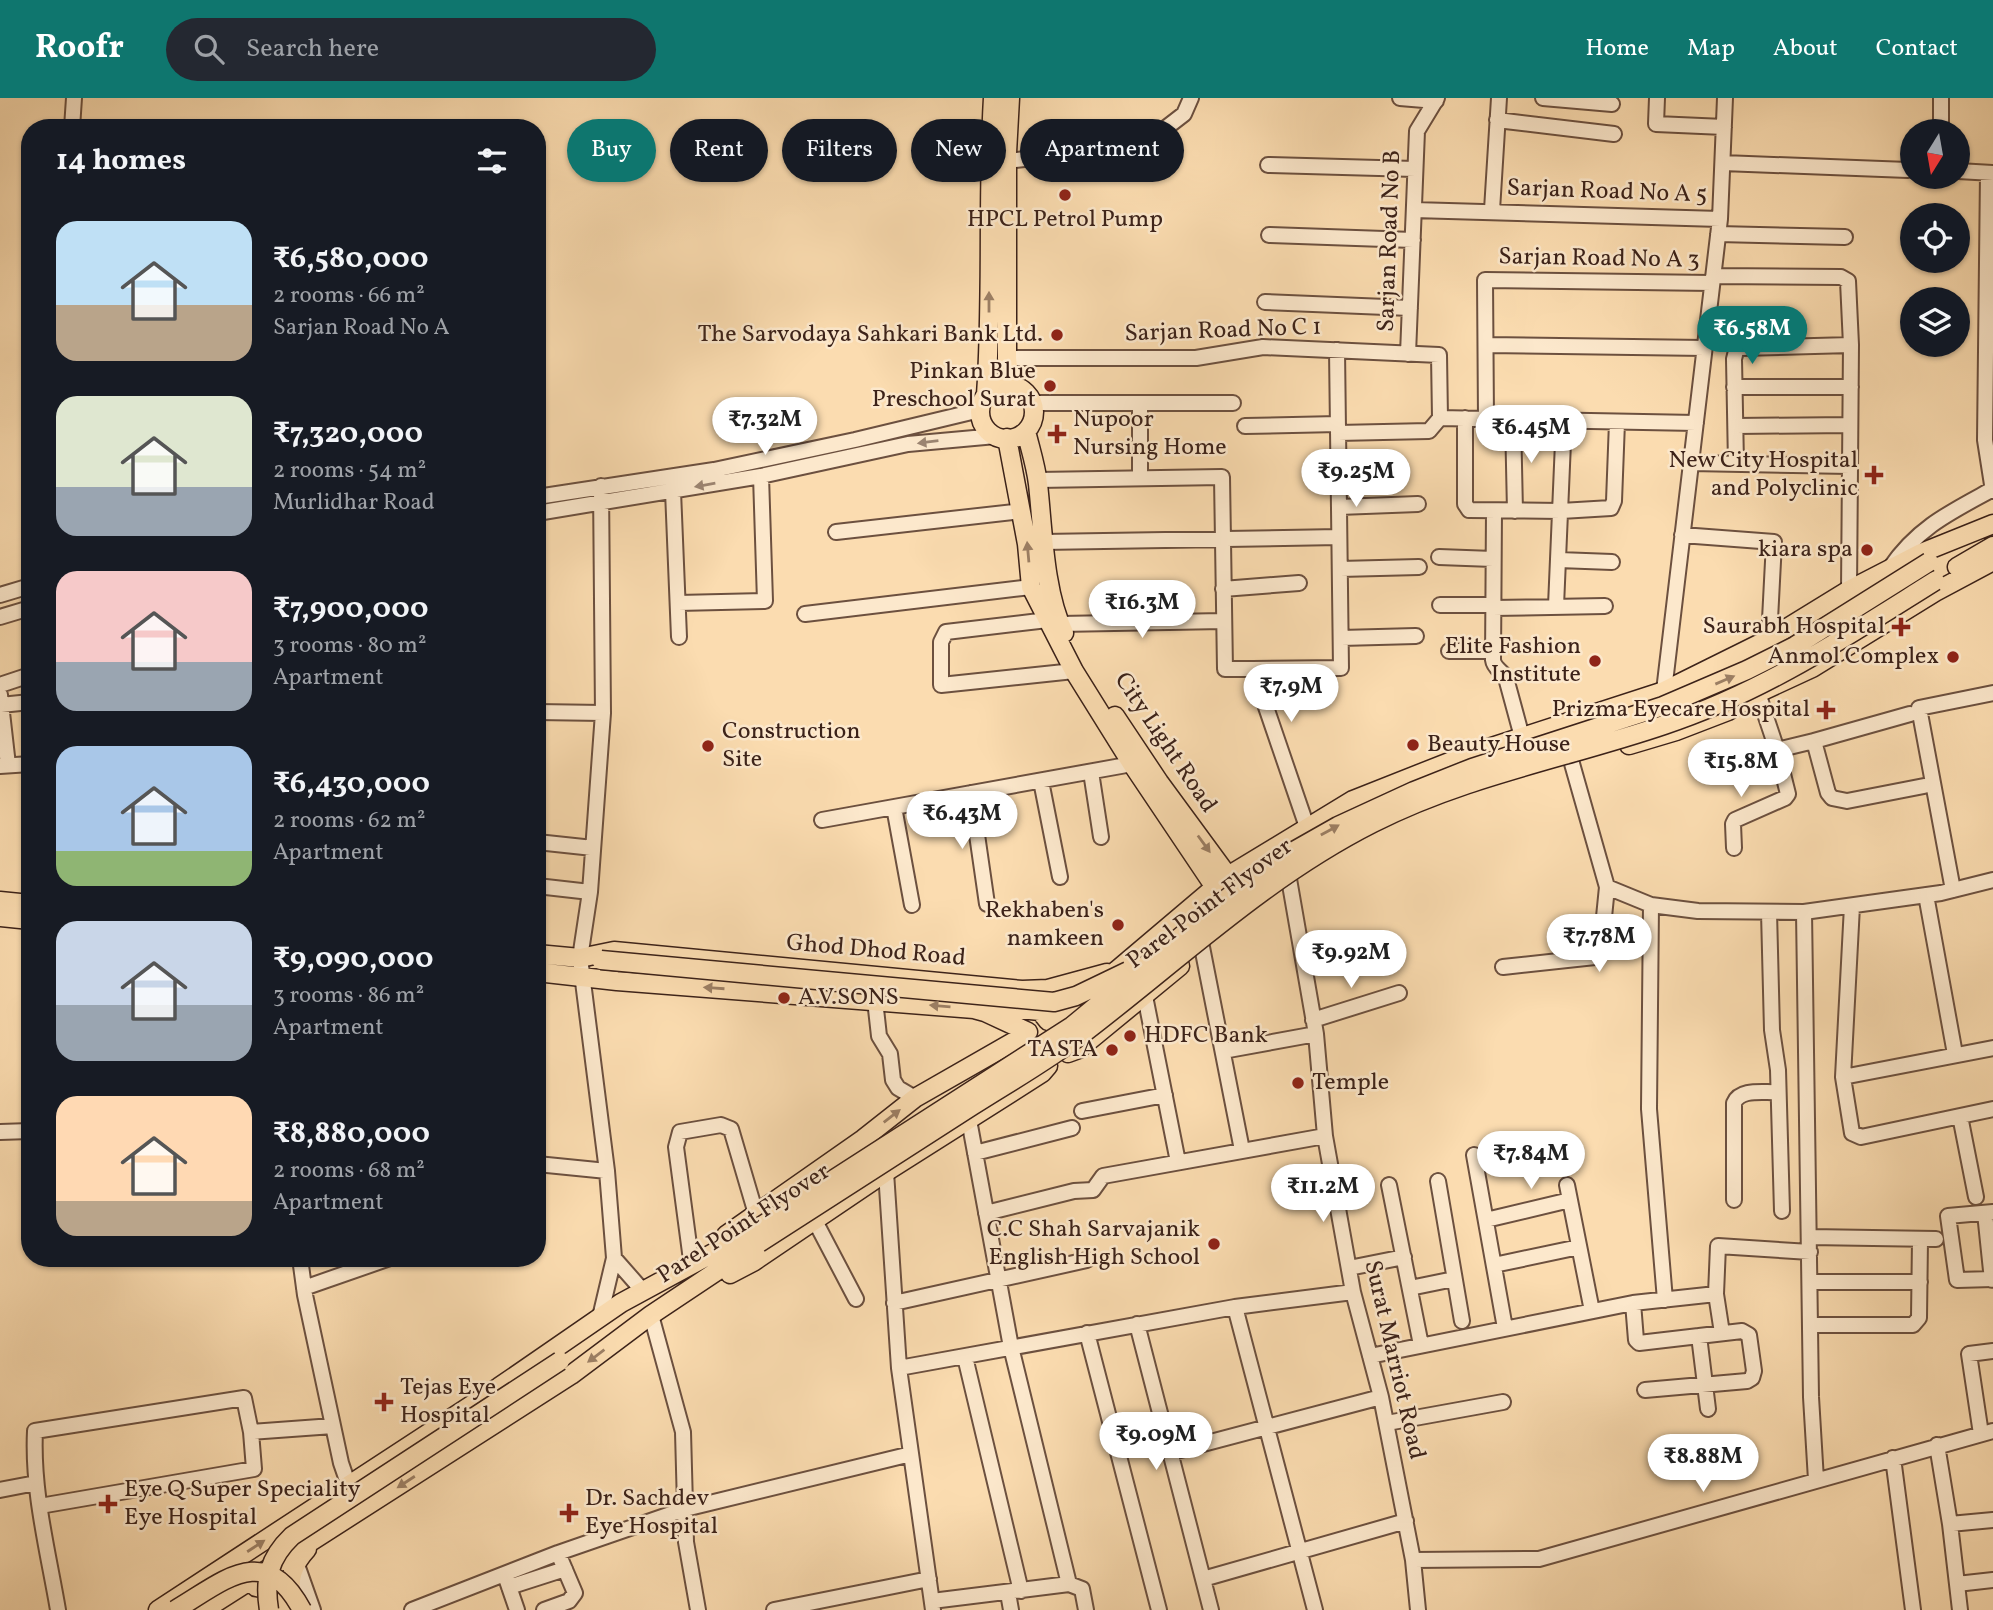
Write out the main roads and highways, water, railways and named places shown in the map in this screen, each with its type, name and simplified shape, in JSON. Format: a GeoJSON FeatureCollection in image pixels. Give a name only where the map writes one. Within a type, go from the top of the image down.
{"type":"FeatureCollection","features":[{"type":"Feature","properties":{"kind":"main road"},"geometry":{"type":"LineString","coordinates":[[993,98],[990,153],[989,352],[983,402],[984,425],[1001,437],[1022,511],[1031,587],[1055,621],[1074,671],[1132,764],[1245,913]]}},
{"type":"Feature","properties":{"kind":"main road"},"geometry":{"type":"LineString","coordinates":[[983,402],[997,387],[1010,385],[1007,358],[1007,161],[1010,98]]}},
{"type":"Feature","properties":{"kind":"main road","name":"City Light Road"},"geometry":{"type":"LineString","coordinates":[[1010,385],[1024,391],[1032,403],[1033,418],[1026,431],[1038,480],[1043,542],[1055,621],[1221,881]]}},
{"type":"Feature","properties":{"kind":"main road"},"geometry":{"type":"LineString","coordinates":[[1001,437],[1020,435],[1026,431]]}},
{"type":"Feature","properties":{"kind":"main road"},"geometry":{"type":"LineString","coordinates":[[158,1610],[691,1259],[755,1230],[915,1098],[1027,1033],[1037,1023],[1050,1021],[1117,970],[1221,881],[1307,827],[1353,800],[1467,755],[1664,691],[1769,639],[1889,569],[1993,524]]}},
{"type":"Feature","properties":{"kind":"main road","name":"Parel Point Flyover"},"geometry":{"type":"LineString","coordinates":[[204,1610],[225,1604],[241,1588],[294,1559],[323,1536],[571,1375],[651,1315],[687,1292],[755,1230],[1072,1026],[1231,895],[1278,860],[1338,826],[1414,791],[1472,768],[1663,706],[1747,670],[1795,646],[1993,524]]}},
{"type":"Feature","properties":{"kind":"main road","name":"Parel Point Flyover"},"geometry":{"type":"LineString","coordinates":[[650,1288],[755,1230],[1078,1038],[1245,903],[1290,871],[1373,823],[1429,798],[1485,778],[1666,725],[1749,691],[1806,662],[1993,546]]}},
{"type":"Feature","properties":{"kind":"main road"},"geometry":{"type":"LineString","coordinates":[[1068,1053],[1079,1049],[1289,879],[1346,845],[1397,820],[1478,787],[1676,731],[1728,711],[1758,693],[1812,668],[1935,592],[1993,561]]}},
{"type":"Feature","properties":{"kind":"main road"},"geometry":{"type":"LineString","coordinates":[[0,901],[21,903]]}},
{"type":"Feature","properties":{"kind":"main road"},"geometry":{"type":"LineString","coordinates":[[0,918],[21,919]]}},
{"type":"Feature","properties":{"kind":"main road","name":"Ghod Dhod Road"},"geometry":{"type":"LineString","coordinates":[[589,958],[614,951],[1022,989],[1059,986],[1117,970]]}},
{"type":"Feature","properties":{"kind":"main road"},"geometry":{"type":"LineString","coordinates":[[546,955],[1054,1002],[1076,996],[1157,956]]}},
{"type":"Feature","properties":{"kind":"main road"},"geometry":{"type":"LineString","coordinates":[[1117,970],[1150,992]]}},
{"type":"Feature","properties":{"kind":"main road","name":"Ghod Dhod Road"},"geometry":{"type":"LineString","coordinates":[[546,973],[981,1011],[1027,1033]]}},
{"type":"Feature","properties":{"kind":"main road"},"geometry":{"type":"LineString","coordinates":[[687,1292],[699,1290],[753,1262],[886,1172],[1042,1073],[1048,1066],[1062,1061],[1068,1053],[1069,1034],[1040,1011],[1007,1008],[981,1011]]}},
{"type":"Feature","properties":{"kind":"main road"},"geometry":{"type":"LineString","coordinates":[[1027,1033],[1025,1041],[1029,1056],[1048,1066]]}},
{"type":"Feature","properties":{"kind":"main road"},"geometry":{"type":"LineString","coordinates":[[269,1610],[266,1592],[268,1567],[279,1549],[292,1536],[560,1361],[622,1310],[626,1301]]}},
{"type":"Feature","properties":{"kind":"main road"},"geometry":{"type":"LineString","coordinates":[[294,1559],[290,1591],[295,1610]]}},
{"type":"Feature","properties":{"kind":"main road"},"geometry":{"type":"LineString","coordinates":[[175,1610],[228,1577],[248,1571],[263,1572],[279,1580],[295,1595],[302,1610]]}},
{"type":"Feature","properties":{"kind":"main road"},"geometry":{"type":"LineString","coordinates":[[241,1588],[267,1589],[278,1599],[283,1610]]}},
{"type":"Feature","properties":{"kind":"place","name":"HPCL Petrol Pump"},"geometry":{"type":"Point","coordinates":[1065,195]}},
{"type":"Feature","properties":{"kind":"place","name":"The Sarvodaya Sahkari Bank Ltd."},"geometry":{"type":"Point","coordinates":[1057,335]}},
{"type":"Feature","properties":{"kind":"place","name":"Pinkan Blue Preschool Surat"},"geometry":{"type":"Point","coordinates":[1050,386]}},
{"type":"Feature","properties":{"kind":"place","name":"Nupoor Nursing Home"},"geometry":{"type":"Point","coordinates":[1057,434]}},
{"type":"Feature","properties":{"kind":"place","name":"New City Hospital and Polyclinic"},"geometry":{"type":"Point","coordinates":[1874,475]}},
{"type":"Feature","properties":{"kind":"place","name":"kiara spa"},"geometry":{"type":"Point","coordinates":[1867,550]}},
{"type":"Feature","properties":{"kind":"place","name":"Saurabh Hospital"},"geometry":{"type":"Point","coordinates":[1901,627]}},
{"type":"Feature","properties":{"kind":"place","name":"Anmol Complex"},"geometry":{"type":"Point","coordinates":[1953,657]}},
{"type":"Feature","properties":{"kind":"place","name":"Elite Fashion Institute"},"geometry":{"type":"Point","coordinates":[1595,661]}},
{"type":"Feature","properties":{"kind":"place","name":"Prizma Eyecare Hospital"},"geometry":{"type":"Point","coordinates":[1826,710]}},
{"type":"Feature","properties":{"kind":"place","name":"Beauty House"},"geometry":{"type":"Point","coordinates":[1413,745]}},
{"type":"Feature","properties":{"kind":"place","name":"Construction Site"},"geometry":{"type":"Point","coordinates":[708,746]}},
{"type":"Feature","properties":{"kind":"place","name":"Rekhaben's namkeen"},"geometry":{"type":"Point","coordinates":[1118,925]}},
{"type":"Feature","properties":{"kind":"place","name":"A.V.SONS"},"geometry":{"type":"Point","coordinates":[784,998]}},
{"type":"Feature","properties":{"kind":"place","name":"HDFC Bank"},"geometry":{"type":"Point","coordinates":[1130,1036]}},
{"type":"Feature","properties":{"kind":"place","name":"TASTA"},"geometry":{"type":"Point","coordinates":[1112,1050]}},
{"type":"Feature","properties":{"kind":"place","name":"Temple"},"geometry":{"type":"Point","coordinates":[1298,1083]}},
{"type":"Feature","properties":{"kind":"place","name":"C.C Shah Sarvajanik English High School"},"geometry":{"type":"Point","coordinates":[1214,1244]}},
{"type":"Feature","properties":{"kind":"place","name":"Tejas Eye Hospital"},"geometry":{"type":"Point","coordinates":[384,1402]}},
{"type":"Feature","properties":{"kind":"place","name":"Eye Q Super Speciality Eye Hospital"},"geometry":{"type":"Point","coordinates":[108,1504]}},
{"type":"Feature","properties":{"kind":"place","name":"Dr. Sachdev Eye Hospital"},"geometry":{"type":"Point","coordinates":[569,1513]}}]}
